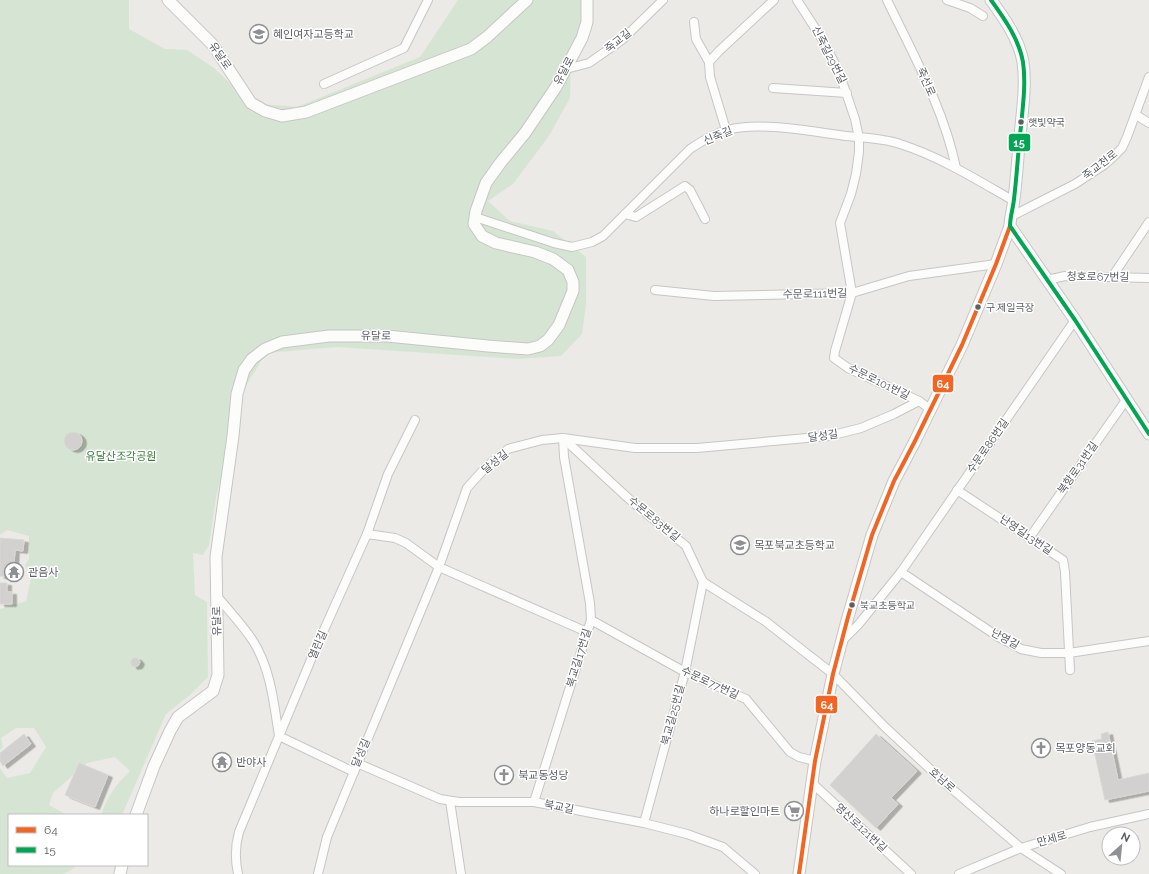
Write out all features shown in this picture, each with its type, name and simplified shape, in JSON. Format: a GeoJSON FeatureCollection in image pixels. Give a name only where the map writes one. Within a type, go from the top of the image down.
{"type":"FeatureCollection","features":[{"type":"Feature","properties":{"kind":"street","name":"유달로"},"geometry":{"type":"LineString","coordinates":[[168,0],[214,45],[251,103],[265,111],[282,116],[306,112],[471,49],[487,37],[527,0]]}},
{"type":"Feature","properties":{"kind":"street"},"geometry":{"type":"LineString","coordinates":[[324,84],[404,48],[428,0]]}},
{"type":"Feature","properties":{"kind":"street","name":"유달로"},"geometry":{"type":"LineString","coordinates":[[136,814],[154,766],[172,726],[178,717],[213,691],[218,675],[216,557],[233,436],[237,394],[244,370],[252,359],[264,349],[282,342],[329,336],[387,336],[528,349],[540,346],[548,340],[559,326],[573,291],[573,282],[568,270],[553,259],[535,252],[496,243],[482,236],[474,224],[476,211],[486,183],[556,87],[582,38],[587,22],[587,0]]}},
{"type":"Feature","properties":{"kind":"street","name":"죽교길"},"geometry":{"type":"LineString","coordinates":[[566,69],[589,63],[622,40],[663,0]]}},
{"type":"Feature","properties":{"kind":"street"},"geometry":{"type":"LineString","coordinates":[[709,62],[774,0]]}},
{"type":"Feature","properties":{"kind":"street","name":"신죽길29번길"},"geometry":{"type":"LineString","coordinates":[[797,0],[824,42],[839,72],[847,93],[859,138],[856,174],[851,194],[840,223],[852,293]]}},
{"type":"Feature","properties":{"kind":"street","name":"죽선로"},"geometry":{"type":"LineString","coordinates":[[887,0],[928,87],[949,139],[956,168]]}},
{"type":"Feature","properties":{"kind":"street"},"geometry":{"type":"LineString","coordinates":[[948,0],[970,8],[983,16]]}},
{"type":"Feature","properties":{"kind":"street"},"geometry":{"type":"LineString","coordinates":[[799,874],[815,761],[833,674],[853,598],[879,515],[894,481],[962,345],[996,264],[1010,222],[1014,201],[1024,87],[1024,70],[1013,35],[991,0]]}},
{"type":"Feature","properties":{"kind":"street"},"geometry":{"type":"LineString","coordinates":[[694,22],[696,39],[709,62],[710,77],[726,130]]}},
{"type":"Feature","properties":{"kind":"street","name":"죽교천로"},"geometry":{"type":"LineString","coordinates":[[1010,222],[1075,184],[1104,165],[1122,148],[1136,115],[1149,77]]}},
{"type":"Feature","properties":{"kind":"street"},"geometry":{"type":"LineString","coordinates":[[773,88],[847,93]]}},
{"type":"Feature","properties":{"kind":"street"},"geometry":{"type":"LineString","coordinates":[[1136,115],[1149,123]]}},
{"type":"Feature","properties":{"kind":"street","name":"신죽길"},"geometry":{"type":"LineString","coordinates":[[475,217],[572,247],[592,242],[603,236],[690,149],[726,130],[749,126],[899,143],[930,155],[956,168],[1014,201]]}},
{"type":"Feature","properties":{"kind":"street"},"geometry":{"type":"LineString","coordinates":[[625,214],[636,217],[685,186],[690,190],[705,219]]}},
{"type":"Feature","properties":{"kind":"street"},"geometry":{"type":"LineString","coordinates":[[1010,222],[1076,320],[1149,434]]}},
{"type":"Feature","properties":{"kind":"street"},"geometry":{"type":"LineString","coordinates":[[1112,277],[1149,222]]}},
{"type":"Feature","properties":{"kind":"street","name":"수문로111번길"},"geometry":{"type":"LineString","coordinates":[[655,290],[714,296],[852,293],[909,276],[996,264]]}},
{"type":"Feature","properties":{"kind":"street","name":"청호로67번길"},"geometry":{"type":"LineString","coordinates":[[1048,280],[1065,276],[1149,278]]}},
{"type":"Feature","properties":{"kind":"street","name":"수문로101번길"},"geometry":{"type":"LineString","coordinates":[[852,293],[834,358],[848,368],[919,401]]}},
{"type":"Feature","properties":{"kind":"street","name":"수문로86번길"},"geometry":{"type":"LineString","coordinates":[[842,641],[858,625],[901,572],[1076,320]]}},
{"type":"Feature","properties":{"kind":"street","name":"북항로31번길"},"geometry":{"type":"LineString","coordinates":[[1030,537],[1126,400]]}},
{"type":"Feature","properties":{"kind":"street"},"geometry":{"type":"LineString","coordinates":[[919,401],[930,409]]}},
{"type":"Feature","properties":{"kind":"street","name":"달성길"},"geometry":{"type":"LineString","coordinates":[[318,874],[327,838],[439,567],[468,488],[486,467],[508,449],[542,440],[563,438],[635,448],[697,448],[829,436],[861,428],[894,414],[919,401]]}},
{"type":"Feature","properties":{"kind":"street","name":"열린길"},"geometry":{"type":"LineString","coordinates":[[238,874],[236,864],[236,844],[240,832],[315,650],[367,534],[388,474],[415,420]]}},
{"type":"Feature","properties":{"kind":"street","name":"수문로83번길"},"geometry":{"type":"LineString","coordinates":[[563,438],[630,499],[686,546],[704,582]]}},
{"type":"Feature","properties":{"kind":"street","name":"북교길17번길"},"geometry":{"type":"LineString","coordinates":[[534,802],[591,620],[590,604],[564,457],[563,438]]}},
{"type":"Feature","properties":{"kind":"street","name":"난영길13번길"},"geometry":{"type":"LineString","coordinates":[[957,490],[1063,560],[1065,572],[1070,670]]}},
{"type":"Feature","properties":{"kind":"street"},"geometry":{"type":"LineString","coordinates":[[367,534],[395,538],[406,543],[439,567],[587,632]]}},
{"type":"Feature","properties":{"kind":"street","name":"난영길"},"geometry":{"type":"LineString","coordinates":[[901,572],[997,636],[1021,649],[1042,653],[1069,653],[1149,641]]}},
{"type":"Feature","properties":{"kind":"street"},"geometry":{"type":"LineString","coordinates":[[704,582],[765,621],[833,674]]}},
{"type":"Feature","properties":{"kind":"street","name":"북교길25번길"},"geometry":{"type":"LineString","coordinates":[[644,823],[685,672],[704,582]]}},
{"type":"Feature","properties":{"kind":"street"},"geometry":{"type":"LineString","coordinates":[[216,596],[253,642],[261,658],[267,675],[279,736],[354,772]]}},
{"type":"Feature","properties":{"kind":"street","name":"수문로77번길"},"geometry":{"type":"LineString","coordinates":[[591,620],[685,672],[746,699],[790,752],[798,757],[815,761]]}},
{"type":"Feature","properties":{"kind":"street","name":"호남로"},"geometry":{"type":"LineString","coordinates":[[833,674],[885,727],[945,783],[1021,848],[1061,874]]}},
{"type":"Feature","properties":{"kind":"street","name":"북교길"},"geometry":{"type":"LineString","coordinates":[[357,763],[440,799],[450,801],[534,802],[644,823],[687,834],[723,847],[754,874]]}},
{"type":"Feature","properties":{"kind":"street","name":"영산로121번길"},"geometry":{"type":"LineString","coordinates":[[812,783],[911,874]]}},
{"type":"Feature","properties":{"kind":"street"},"geometry":{"type":"LineString","coordinates":[[450,801],[461,874]]}},
{"type":"Feature","properties":{"kind":"street","name":"만세로"},"geometry":{"type":"LineString","coordinates":[[959,874],[1021,848],[1090,827],[1149,814]]}},
{"type":"Feature","properties":{"kind":"green space","name":"유달산조각공원"},"geometry":{"type":"Polygon","coordinates":[[[0,0],[129,0],[129,29],[165,49],[187,50],[214,68],[251,103],[297,107],[420,57],[458,0],[586,0],[593,15],[571,58],[570,98],[549,136],[513,184],[488,201],[510,221],[553,231],[586,257],[586,305],[582,334],[561,356],[519,359],[338,347],[266,353],[243,391],[216,497],[209,545],[203,555],[193,553],[195,595],[207,602],[208,677],[190,695],[166,714],[122,814],[101,814],[112,791],[130,771],[115,757],[87,763],[53,793],[49,805],[65,814],[8,814],[8,866],[76,866],[63,874],[0,874],[0,768],[7,778],[30,773],[46,747],[34,728],[16,728],[1,738],[3,747],[0,750],[0,609],[26,601],[31,579],[25,565],[29,559],[29,536],[7,530],[0,535],[0,0]]]}},
{"type":"Feature","properties":{"kind":"building"},"geometry":{"type":"Polygon","coordinates":[[[73,432],[79,435],[82,441],[79,447],[73,450],[67,447],[64,441],[67,435],[73,432]]]}},
{"type":"Feature","properties":{"kind":"building"},"geometry":{"type":"Polygon","coordinates":[[[0,538],[24,540],[23,551],[15,550],[13,577],[0,576],[0,538]]]}},
{"type":"Feature","properties":{"kind":"building"},"geometry":{"type":"Polygon","coordinates":[[[0,583],[7,583],[7,592],[12,592],[12,604],[0,604],[0,583]]]}},
{"type":"Feature","properties":{"kind":"building"},"geometry":{"type":"Polygon","coordinates":[[[133,658],[137,658],[140,662],[138,666],[133,667],[130,662],[133,658]]]}},
{"type":"Feature","properties":{"kind":"building"},"geometry":{"type":"Polygon","coordinates":[[[1108,732],[1118,780],[1149,773],[1149,791],[1105,800],[1092,741],[1102,739],[1101,734],[1108,732]]]}},
{"type":"Feature","properties":{"kind":"building"},"geometry":{"type":"Polygon","coordinates":[[[24,734],[31,744],[3,766],[0,761],[0,753],[24,734]]]}},
{"type":"Feature","properties":{"kind":"building"},"geometry":{"type":"Polygon","coordinates":[[[876,734],[917,771],[891,798],[898,804],[876,828],[830,785],[876,734]]]}},
{"type":"Feature","properties":{"kind":"building"},"geometry":{"type":"Polygon","coordinates":[[[79,763],[108,775],[95,807],[65,795],[79,763]]]}},
{"type":"Feature","properties":{"kind":"transit line","name":"15"},"geometry":{"type":"LineString","coordinates":[[991,0],[1015,37],[1021,53],[1024,70],[1023,102],[1014,203],[1010,226],[1075,320],[1149,434]]}},
{"type":"Feature","properties":{"kind":"transit line","name":"64"},"geometry":{"type":"LineString","coordinates":[[799,874],[815,761],[833,674],[872,535],[894,481],[962,345],[996,264],[1010,226]]}},
{"type":"Feature","properties":{"kind":"place","name":"혜인여자고등학교"},"geometry":{"type":"Point","coordinates":[259,34]}},
{"type":"Feature","properties":{"kind":"place","name":"햇빛약국"},"geometry":{"type":"Point","coordinates":[1021,122]}},
{"type":"Feature","properties":{"kind":"place","name":"구.제일극장"},"geometry":{"type":"Point","coordinates":[978,307]}},
{"type":"Feature","properties":{"kind":"place","name":"목포북교초등학교"},"geometry":{"type":"Point","coordinates":[740,545]}},
{"type":"Feature","properties":{"kind":"place","name":"관음사"},"geometry":{"type":"Point","coordinates":[14,572]}},
{"type":"Feature","properties":{"kind":"place","name":"북교초등학교"},"geometry":{"type":"Point","coordinates":[852,605]}},
{"type":"Feature","properties":{"kind":"place","name":"목포양동교회"},"geometry":{"type":"Point","coordinates":[1041,748]}},
{"type":"Feature","properties":{"kind":"place","name":"반야사"},"geometry":{"type":"Point","coordinates":[222,762]}},
{"type":"Feature","properties":{"kind":"place","name":"북교동성당"},"geometry":{"type":"Point","coordinates":[504,775]}},
{"type":"Feature","properties":{"kind":"place","name":"하나로할인마트"},"geometry":{"type":"Point","coordinates":[794,811]}}]}
